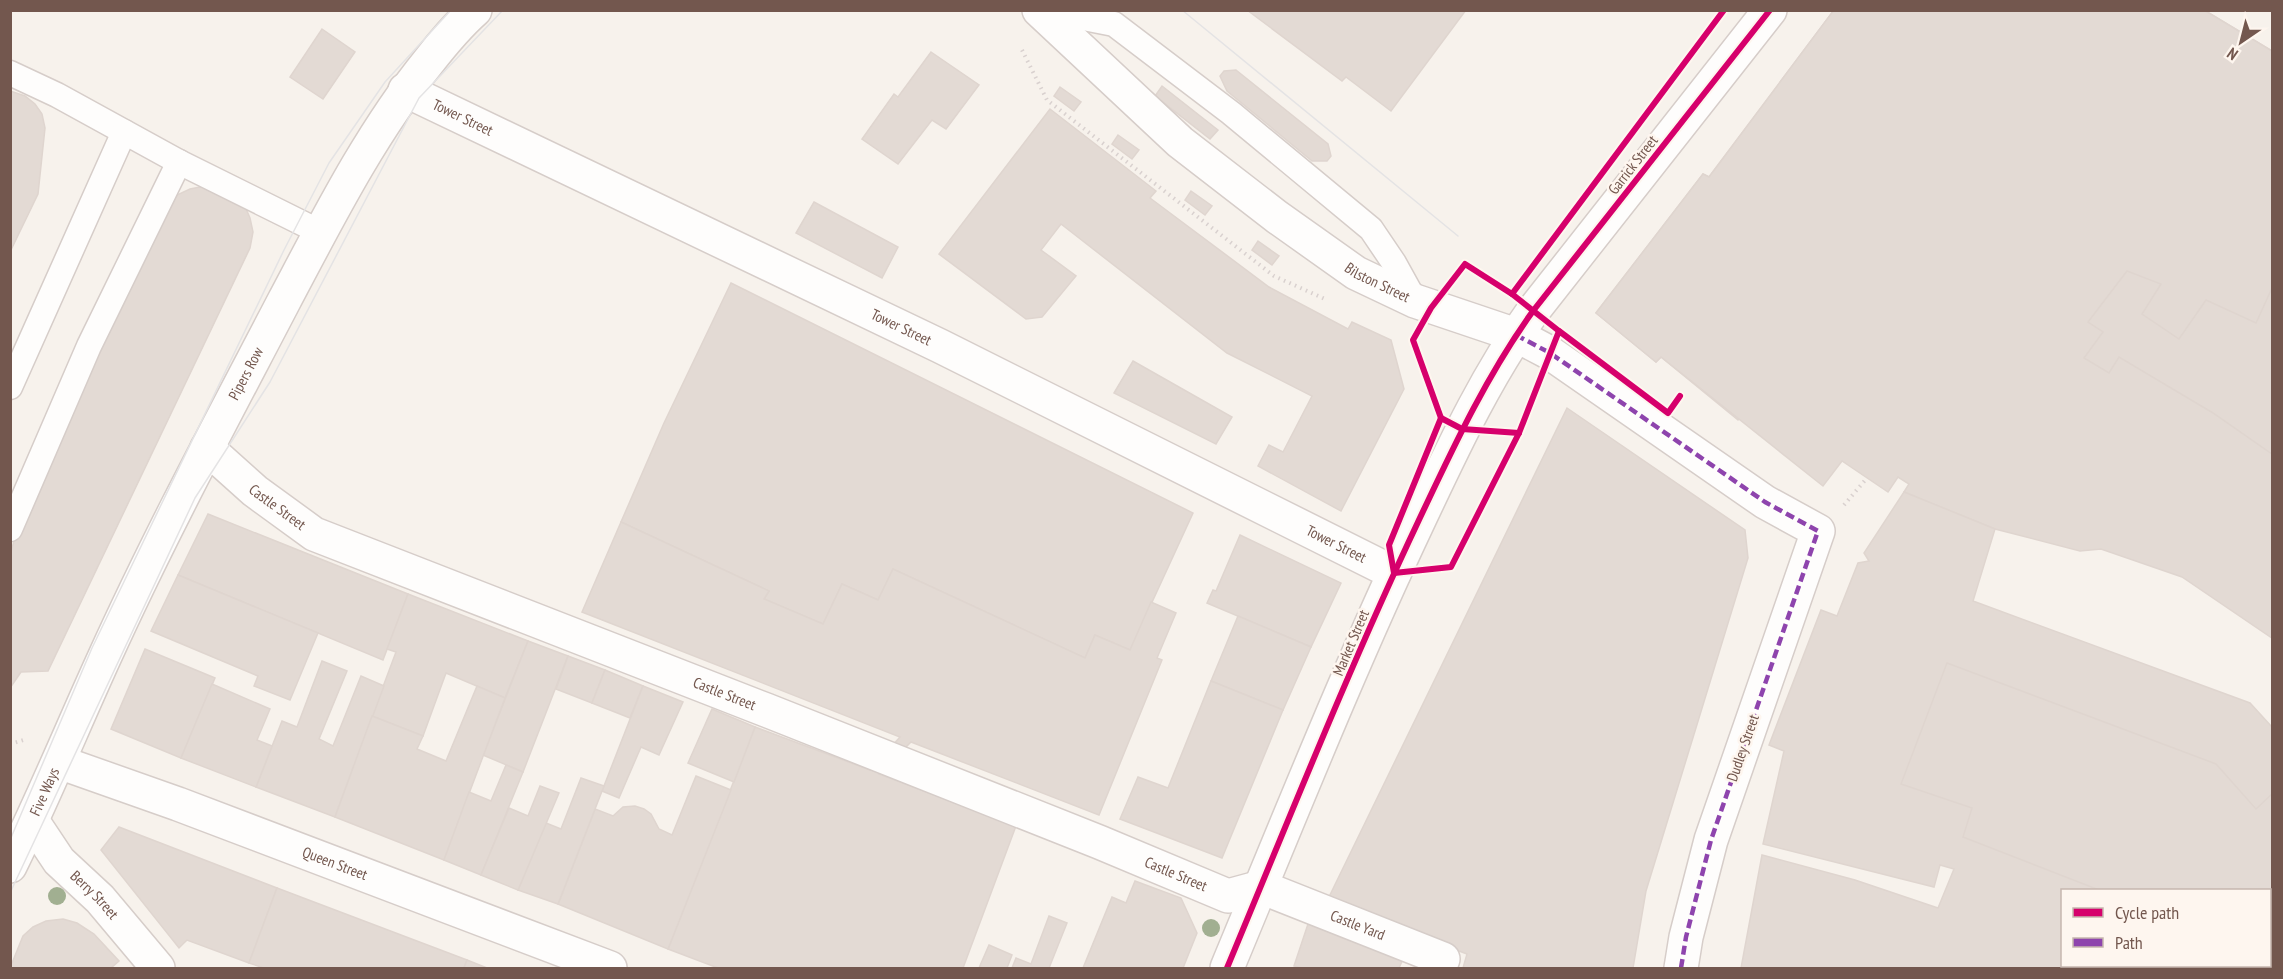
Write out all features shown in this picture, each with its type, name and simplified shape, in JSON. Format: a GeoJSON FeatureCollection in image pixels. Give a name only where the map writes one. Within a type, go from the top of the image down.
{"type":"FeatureCollection","features":[{"type":"Feature","properties":{"kind":"street","name":"Pipers Row"},"geometry":{"type":"LineString","coordinates":[[59,762],[105,655],[207,448],[320,232],[363,155],[405,90],[458,25],[475,10]]}},
{"type":"Feature","properties":{"kind":"street","name":"Bilston Street"},"geometry":{"type":"LineString","coordinates":[[1041,10],[1180,142],[1277,217],[1356,273],[1415,301],[1516,335],[1550,352],[1765,502],[1818,531]]}},
{"type":"Feature","properties":{"kind":"street","name":"Garrick Street"},"geometry":{"type":"LineString","coordinates":[[1516,335],[1770,10]]}},
{"type":"Feature","properties":{"kind":"street","name":"Tower Street"},"geometry":{"type":"LineString","coordinates":[[405,90],[940,346],[1394,573]]}},
{"type":"Feature","properties":{"kind":"street","name":"Market Street"},"geometry":{"type":"LineString","coordinates":[[1227,969],[1394,573],[1462,429],[1516,335]]}},
{"type":"Feature","properties":{"kind":"street","name":"Castle Street"},"geometry":{"type":"LineString","coordinates":[[207,448],[255,491],[314,534],[799,723],[1099,842],[1228,896],[1261,887]]}},
{"type":"Feature","properties":{"kind":"street","name":"Dudley Street"},"geometry":{"type":"LineString","coordinates":[[1681,969],[1686,937],[1711,840],[1818,531]]}},
{"type":"Feature","properties":{"kind":"street","name":"Five Ways"},"geometry":{"type":"LineString","coordinates":[[10,867],[33,822],[59,762]]}},
{"type":"Feature","properties":{"kind":"street","name":"Queen Street"},"geometry":{"type":"LineString","coordinates":[[59,762],[178,804],[610,969]]}},
{"type":"Feature","properties":{"kind":"street","name":"Berry Street"},"geometry":{"type":"LineString","coordinates":[[33,822],[59,861],[100,899],[158,969]]}},
{"type":"Feature","properties":{"kind":"street","name":"Castle Yard"},"geometry":{"type":"LineString","coordinates":[[1261,887],[1443,958],[1439,969]]}},
{"type":"Feature","properties":{"kind":"lane"},"geometry":{"type":"LineString","coordinates":[[1041,10],[1114,24],[1231,113],[1371,230],[1394,263],[1415,301]]}},
{"type":"Feature","properties":{"kind":"lane"},"geometry":{"type":"LineString","coordinates":[[10,73],[57,95],[180,162],[320,232]]}},
{"type":"Feature","properties":{"kind":"lane"},"geometry":{"type":"LineString","coordinates":[[10,387],[124,132]]}},
{"type":"Feature","properties":{"kind":"lane"},"geometry":{"type":"LineString","coordinates":[[10,529],[89,346],[180,162]]}},
{"type":"Feature","properties":{"kind":"path"},"geometry":{"type":"LineString","coordinates":[[1014,44],[1022,50],[1047,100],[1274,276],[1328,300]]}},
{"type":"Feature","properties":{"kind":"building"},"geometry":{"type":"Polygon","coordinates":[[[1247,10],[1466,10],[1391,111],[1346,77],[1342,81],[1247,10]]]}},
{"type":"Feature","properties":{"kind":"building"},"geometry":{"type":"Polygon","coordinates":[[[1834,10],[1953,10],[2057,90],[2121,10],[2204,10],[2272,51],[2272,283],[2074,194],[1964,107],[1849,253],[1833,240],[1774,316],[1801,338],[1738,420],[1661,357],[1656,362],[1596,313],[1703,174],[1709,177],[1834,10]]]}},
{"type":"Feature","properties":{"kind":"building"},"geometry":{"type":"Polygon","coordinates":[[[1834,10],[2204,10],[2272,51],[2272,638],[2182,577],[2101,549],[2080,551],[1995,529],[1904,492],[1909,484],[1898,477],[1888,492],[1842,461],[1823,486],[1661,357],[1656,362],[1596,313],[1703,174],[1709,177],[1834,10]]]}},
{"type":"Feature","properties":{"kind":"building"},"geometry":{"type":"Polygon","coordinates":[[[322,29],[355,52],[323,99],[290,77],[322,29]]]}},
{"type":"Feature","properties":{"kind":"building"},"geometry":{"type":"Polygon","coordinates":[[[931,52],[979,85],[946,129],[932,120],[898,164],[862,139],[894,94],[898,97],[931,52]]]}},
{"type":"Feature","properties":{"kind":"building"},"geometry":{"type":"Polygon","coordinates":[[[1236,70],[1328,144],[1331,156],[1327,161],[1312,161],[1227,91],[1220,76],[1224,71],[1236,70]]]}},
{"type":"Feature","properties":{"kind":"building"},"geometry":{"type":"Polygon","coordinates":[[[1162,86],[1218,130],[1210,139],[1155,96],[1162,86]]]}},
{"type":"Feature","properties":{"kind":"building"},"geometry":{"type":"Polygon","coordinates":[[[1060,87],[1081,102],[1074,111],[1054,96],[1060,87]]]}},
{"type":"Feature","properties":{"kind":"building"},"geometry":{"type":"Polygon","coordinates":[[[10,91],[25,96],[35,104],[42,114],[45,128],[38,194],[10,252],[10,91]]]}},
{"type":"Feature","properties":{"kind":"building"},"geometry":{"type":"Polygon","coordinates":[[[1050,109],[1156,191],[1150,198],[1269,287],[1348,329],[1352,322],[1391,340],[1404,389],[1341,511],[1258,466],[1269,445],[1283,452],[1312,396],[1227,353],[1061,224],[1041,250],[1076,276],[1042,317],[1026,319],[939,254],[1050,109]]]}},
{"type":"Feature","properties":{"kind":"building"},"geometry":{"type":"Polygon","coordinates":[[[1118,135],[1139,150],[1132,159],[1112,144],[1118,135]]]}},
{"type":"Feature","properties":{"kind":"building"},"geometry":{"type":"Polygon","coordinates":[[[205,186],[243,202],[253,232],[250,248],[48,671],[21,672],[10,688],[10,555],[25,502],[166,210],[177,195],[205,186]]]}},
{"type":"Feature","properties":{"kind":"building"},"geometry":{"type":"Polygon","coordinates":[[[1191,191],[1212,206],[1205,215],[1185,200],[1191,191]]]}},
{"type":"Feature","properties":{"kind":"building"},"geometry":{"type":"Polygon","coordinates":[[[814,202],[898,247],[882,278],[796,233],[814,202]]]}},
{"type":"Feature","properties":{"kind":"building"},"geometry":{"type":"Polygon","coordinates":[[[1258,241],[1279,256],[1272,265],[1252,250],[1258,241]]]}},
{"type":"Feature","properties":{"kind":"building"},"geometry":{"type":"Polygon","coordinates":[[[2127,271],[2161,284],[2142,314],[2179,339],[2206,300],[2256,323],[2272,288],[2272,454],[2213,413],[2119,357],[2109,373],[2084,358],[2103,332],[2088,322],[2127,271]]]}},
{"type":"Feature","properties":{"kind":"building"},"geometry":{"type":"Polygon","coordinates":[[[731,283],[1193,513],[1130,650],[1095,635],[1085,658],[893,569],[878,600],[842,584],[823,624],[764,599],[769,591],[621,522],[664,423],[731,283]]]}},
{"type":"Feature","properties":{"kind":"building"},"geometry":{"type":"Polygon","coordinates":[[[1133,361],[1232,417],[1216,444],[1114,393],[1133,361]]]}},
{"type":"Feature","properties":{"kind":"building"},"geometry":{"type":"Polygon","coordinates":[[[1567,408],[1745,530],[1748,558],[1646,891],[1633,968],[1463,968],[1467,954],[1327,901],[1567,408]]]}},
{"type":"Feature","properties":{"kind":"building"},"geometry":{"type":"Polygon","coordinates":[[[1904,492],[1995,529],[1973,601],[2250,703],[2272,727],[2272,968],[1741,968],[1762,855],[1855,880],[1938,908],[1954,869],[1940,865],[1934,887],[1763,844],[1784,751],[1769,745],[1821,610],[1837,616],[1858,563],[1869,561],[1864,553],[1904,492]]]}},
{"type":"Feature","properties":{"kind":"building"},"geometry":{"type":"Polygon","coordinates":[[[208,514],[408,594],[383,660],[178,575],[208,514]]]}},
{"type":"Feature","properties":{"kind":"building"},"geometry":{"type":"Polygon","coordinates":[[[621,522],[769,591],[764,599],[823,624],[842,584],[878,600],[893,569],[1085,658],[1095,635],[1130,650],[1151,602],[1176,613],[1157,658],[1162,660],[1099,815],[911,742],[879,774],[1016,826],[963,968],[718,968],[668,949],[755,727],[870,770],[900,737],[582,612],[621,522]]]}},
{"type":"Feature","properties":{"kind":"building"},"geometry":{"type":"Polygon","coordinates":[[[1240,535],[1341,583],[1311,647],[1207,603],[1213,590],[1216,591],[1240,535]]]}},
{"type":"Feature","properties":{"kind":"building"},"geometry":{"type":"Polygon","coordinates":[[[178,575],[318,633],[290,700],[254,686],[258,676],[151,631],[178,575]]]}},
{"type":"Feature","properties":{"kind":"building"},"geometry":{"type":"Polygon","coordinates":[[[408,594],[528,641],[505,698],[446,673],[423,736],[372,716],[396,652],[387,649],[408,594]]]}},
{"type":"Feature","properties":{"kind":"building"},"geometry":{"type":"Polygon","coordinates":[[[1238,616],[1311,647],[1283,710],[1211,681],[1238,616]]]}},
{"type":"Feature","properties":{"kind":"building"},"geometry":{"type":"Polygon","coordinates":[[[528,641],[568,656],[523,772],[483,755],[528,641]]]}},
{"type":"Feature","properties":{"kind":"building"},"geometry":{"type":"Polygon","coordinates":[[[145,649],[215,678],[181,758],[111,729],[145,649]]]}},
{"type":"Feature","properties":{"kind":"building"},"geometry":{"type":"Polygon","coordinates":[[[568,656],[605,670],[592,703],[556,689],[568,656]]]}},
{"type":"Feature","properties":{"kind":"building"},"geometry":{"type":"Polygon","coordinates":[[[322,661],[347,671],[319,739],[333,746],[361,676],[384,686],[335,817],[256,787],[282,721],[297,727],[322,661]]]}},
{"type":"Feature","properties":{"kind":"building"},"geometry":{"type":"Polygon","coordinates":[[[1947,663],[2216,764],[2256,809],[2272,794],[2272,968],[2174,967],[2271,967],[2271,889],[2096,889],[1963,837],[1972,808],[1901,784],[1947,663]]]}},
{"type":"Feature","properties":{"kind":"building"},"geometry":{"type":"Polygon","coordinates":[[[605,670],[643,686],[630,718],[592,703],[605,670]]]}},
{"type":"Feature","properties":{"kind":"building"},"geometry":{"type":"Polygon","coordinates":[[[1211,681],[1283,710],[1222,858],[1120,819],[1138,777],[1168,788],[1211,681]]]}},
{"type":"Feature","properties":{"kind":"building"},"geometry":{"type":"Polygon","coordinates":[[[212,684],[270,709],[257,740],[272,746],[256,787],[181,758],[212,684]]]}},
{"type":"Feature","properties":{"kind":"building"},"geometry":{"type":"Polygon","coordinates":[[[477,686],[505,698],[444,860],[335,817],[372,716],[423,736],[417,749],[446,761],[477,686]]]}},
{"type":"Feature","properties":{"kind":"building"},"geometry":{"type":"Polygon","coordinates":[[[643,686],[683,702],[659,755],[641,747],[619,798],[602,791],[643,686]]]}},
{"type":"Feature","properties":{"kind":"building"},"geometry":{"type":"Polygon","coordinates":[[[712,709],[755,727],[734,782],[688,763],[712,709]]]}},
{"type":"Feature","properties":{"kind":"building"},"geometry":{"type":"Polygon","coordinates":[[[506,765],[523,772],[481,875],[444,860],[469,792],[491,801],[506,765]]]}},
{"type":"Feature","properties":{"kind":"building"},"geometry":{"type":"Polygon","coordinates":[[[696,776],[731,790],[668,949],[558,904],[595,809],[613,816],[623,807],[635,806],[644,809],[651,814],[659,829],[672,835],[696,776]]]}},
{"type":"Feature","properties":{"kind":"building"},"geometry":{"type":"Polygon","coordinates":[[[581,778],[604,786],[558,904],[518,890],[546,823],[561,829],[581,778]]]}},
{"type":"Feature","properties":{"kind":"building"},"geometry":{"type":"Polygon","coordinates":[[[540,786],[559,793],[518,890],[481,875],[509,808],[528,816],[540,786]]]}},
{"type":"Feature","properties":{"kind":"building"},"geometry":{"type":"Polygon","coordinates":[[[119,827],[277,888],[249,963],[187,940],[179,948],[101,850],[119,827]]]}},
{"type":"Feature","properties":{"kind":"building"},"geometry":{"type":"Polygon","coordinates":[[[1135,881],[1181,898],[1197,933],[1183,968],[1083,968],[1112,897],[1126,903],[1135,881]]]}},
{"type":"Feature","properties":{"kind":"building"},"geometry":{"type":"Polygon","coordinates":[[[277,888],[467,960],[464,968],[264,968],[249,963],[277,888]]]}},
{"type":"Feature","properties":{"kind":"building"},"geometry":{"type":"Polygon","coordinates":[[[1049,916],[1067,923],[1049,968],[1012,968],[1016,958],[1031,964],[1049,916]]]}},
{"type":"Feature","properties":{"kind":"building"},"geometry":{"type":"Polygon","coordinates":[[[1310,918],[1404,957],[1399,968],[1302,968],[1294,966],[1310,918]]]}},
{"type":"Feature","properties":{"kind":"building"},"geometry":{"type":"Polygon","coordinates":[[[63,919],[77,923],[94,934],[119,961],[111,968],[10,968],[23,936],[33,927],[46,921],[63,919]]]}},
{"type":"Feature","properties":{"kind":"building"},"geometry":{"type":"Polygon","coordinates":[[[989,945],[1012,955],[1007,968],[979,968],[989,945]]]}},
{"type":"Feature","properties":{"kind":"building"},"geometry":{"type":"Polygon","coordinates":[[[467,960],[487,968],[464,968],[467,960]]]}},
{"type":"Feature","properties":{"kind":"tram line"},"geometry":{"type":"LineString","coordinates":[[10,840],[92,648],[284,250],[329,163],[385,82],[451,10]]}},
{"type":"Feature","properties":{"kind":"tram line"},"geometry":{"type":"LineString","coordinates":[[10,893],[195,498],[270,382],[419,98],[503,10]]}},
{"type":"Feature","properties":{"kind":"tram line"},"geometry":{"type":"LineString","coordinates":[[1182,10],[1458,236]]}},
{"type":"Feature","properties":{"kind":"marked path"},"geometry":{"type":"LineString","coordinates":[[1516,335],[1550,353],[1765,502],[1818,531],[1711,840],[1686,937],[1681,968]]}},
{"type":"Feature","properties":{"kind":"cycle path"},"geometry":{"type":"LineString","coordinates":[[1559,331],[1512,294],[1724,10]]}},
{"type":"Feature","properties":{"kind":"cycle path"},"geometry":{"type":"LineString","coordinates":[[1227,968],[1368,632],[1444,468],[1485,387],[1533,311],[1770,10]]}},
{"type":"Feature","properties":{"kind":"cycle path"},"geometry":{"type":"LineString","coordinates":[[1441,418],[1413,340],[1431,308],[1465,264],[1512,294]]}},
{"type":"Feature","properties":{"kind":"cycle path"},"geometry":{"type":"LineString","coordinates":[[1394,573],[1451,567],[1519,433],[1559,331],[1668,413],[1680,396]]}},
{"type":"Feature","properties":{"kind":"cycle path"},"geometry":{"type":"LineString","coordinates":[[1394,573],[1389,545],[1441,418],[1462,429],[1519,433]]}}]}
